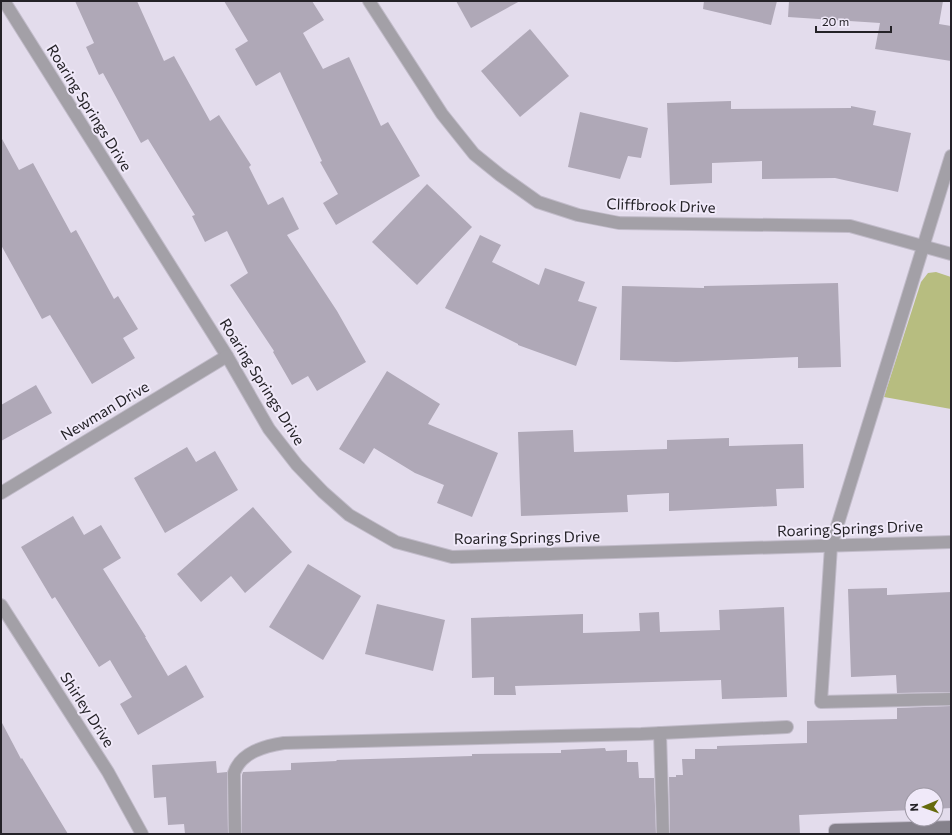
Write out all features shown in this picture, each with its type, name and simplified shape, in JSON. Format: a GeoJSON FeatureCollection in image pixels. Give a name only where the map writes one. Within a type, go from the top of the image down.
{"type":"FeatureCollection","features":[{"type":"Feature","properties":{"kind":"street","name":"Roaring Springs Drive"},"geometry":{"type":"LineString","coordinates":[[4,1],[226,356],[269,429],[297,465],[323,492],[349,515],[396,542],[452,557],[951,542]]}},
{"type":"Feature","properties":{"kind":"street","name":"Cliffbrook Drive"},"geometry":{"type":"LineString","coordinates":[[369,1],[442,114],[474,154],[538,202],[578,215],[619,223],[850,226],[951,254]]}},
{"type":"Feature","properties":{"kind":"street"},"geometry":{"type":"LineString","coordinates":[[951,156],[831,546],[821,702],[951,700]]}},
{"type":"Feature","properties":{"kind":"street","name":"Newman Drive"},"geometry":{"type":"LineString","coordinates":[[1,493],[226,356]]}},
{"type":"Feature","properties":{"kind":"street","name":"Shirley Drive"},"geometry":{"type":"LineString","coordinates":[[1,605],[108,772],[142,834]]}},
{"type":"Feature","properties":{"kind":"street"},"geometry":{"type":"LineString","coordinates":[[235,834],[234,773],[236,767],[246,756],[266,746],[284,743],[660,733],[787,727]]}},
{"type":"Feature","properties":{"kind":"street"},"geometry":{"type":"LineString","coordinates":[[660,733],[663,834]]}},
{"type":"Feature","properties":{"kind":"street"},"geometry":{"type":"LineString","coordinates":[[835,834],[835,830],[951,827]]}},
{"type":"Feature","properties":{"kind":"green space"},"geometry":{"type":"Polygon","coordinates":[[[936,272],[951,277],[951,409],[884,397],[921,282],[928,273],[936,272]]]}},
{"type":"Feature","properties":{"kind":"building"},"geometry":{"type":"Polygon","coordinates":[[[75,1],[137,1],[164,61],[174,56],[210,121],[219,115],[251,165],[249,167],[268,205],[283,197],[299,229],[287,235],[337,311],[366,362],[317,391],[308,376],[292,385],[273,352],[274,351],[230,285],[248,273],[227,231],[205,242],[192,216],[195,215],[148,139],[141,143],[103,73],[99,75],[86,47],[94,43],[75,1]]]}},
{"type":"Feature","properties":{"kind":"building"},"geometry":{"type":"Polygon","coordinates":[[[224,1],[312,1],[324,20],[303,33],[323,69],[349,57],[381,126],[388,122],[420,176],[336,225],[323,203],[338,194],[320,162],[322,161],[280,72],[256,86],[235,49],[248,41],[224,1]]]}},
{"type":"Feature","properties":{"kind":"building"},"geometry":{"type":"Polygon","coordinates":[[[456,1],[520,1],[471,28],[456,1]]]}},
{"type":"Feature","properties":{"kind":"building"},"geometry":{"type":"Polygon","coordinates":[[[704,1],[777,1],[771,25],[703,9],[704,1]]]}},
{"type":"Feature","properties":{"kind":"building"},"geometry":{"type":"Polygon","coordinates":[[[789,1],[943,1],[939,24],[951,26],[951,61],[875,49],[880,23],[788,17],[789,1]]]}},
{"type":"Feature","properties":{"kind":"building"},"geometry":{"type":"Polygon","coordinates":[[[530,29],[569,76],[520,117],[481,71],[530,29]]]}},
{"type":"Feature","properties":{"kind":"building"},"geometry":{"type":"Polygon","coordinates":[[[731,101],[731,109],[851,108],[851,106],[876,111],[873,125],[911,133],[898,192],[835,178],[762,179],[762,161],[712,163],[712,183],[670,185],[667,103],[731,101]]]}},
{"type":"Feature","properties":{"kind":"building"},"geometry":{"type":"Polygon","coordinates":[[[580,112],[648,128],[641,158],[628,156],[620,179],[568,167],[580,112]]]}},
{"type":"Feature","properties":{"kind":"building"},"geometry":{"type":"Polygon","coordinates":[[[1,137],[19,170],[33,163],[71,233],[76,230],[114,299],[118,296],[138,329],[123,338],[135,358],[92,384],[50,315],[42,319],[1,245],[1,137]]]}},
{"type":"Feature","properties":{"kind":"building"},"geometry":{"type":"Polygon","coordinates":[[[427,184],[472,227],[417,285],[372,242],[427,184]]]}},
{"type":"Feature","properties":{"kind":"building"},"geometry":{"type":"Polygon","coordinates":[[[480,235],[501,245],[492,262],[539,285],[545,268],[585,282],[578,301],[597,307],[576,366],[518,345],[445,308],[480,235]]]}},
{"type":"Feature","properties":{"kind":"building"},"geometry":{"type":"Polygon","coordinates":[[[838,283],[841,367],[798,368],[798,357],[676,362],[620,360],[622,286],[704,288],[704,286],[838,283]]]}},
{"type":"Feature","properties":{"kind":"building"},"geometry":{"type":"Polygon","coordinates":[[[387,371],[440,404],[428,424],[498,453],[472,517],[437,503],[444,485],[415,473],[374,448],[364,464],[339,449],[387,371]]]}},
{"type":"Feature","properties":{"kind":"building"},"geometry":{"type":"Polygon","coordinates":[[[36,385],[52,413],[1,441],[1,405],[36,385]]]}},
{"type":"Feature","properties":{"kind":"building"},"geometry":{"type":"Polygon","coordinates":[[[573,430],[574,452],[667,449],[667,440],[729,438],[729,446],[803,444],[804,488],[776,489],[777,506],[669,511],[669,493],[627,495],[628,512],[521,516],[518,432],[573,430]]]}},
{"type":"Feature","properties":{"kind":"building"},"geometry":{"type":"Polygon","coordinates":[[[187,447],[196,462],[215,451],[238,490],[165,533],[134,478],[187,447]]]}},
{"type":"Feature","properties":{"kind":"building"},"geometry":{"type":"Polygon","coordinates":[[[253,507],[292,552],[245,593],[231,576],[201,602],[177,574],[253,507]]]}},
{"type":"Feature","properties":{"kind":"building"},"geometry":{"type":"Polygon","coordinates":[[[73,516],[84,535],[101,525],[121,558],[103,569],[146,637],[168,676],[186,665],[204,697],[138,735],[120,704],[132,697],[110,660],[99,667],[55,597],[52,599],[21,547],[73,516]]]}},
{"type":"Feature","properties":{"kind":"building"},"geometry":{"type":"Polygon","coordinates":[[[308,564],[361,596],[323,660],[269,627],[308,564]]]}},
{"type":"Feature","properties":{"kind":"building"},"geometry":{"type":"Polygon","coordinates":[[[887,588],[887,595],[951,592],[951,692],[897,693],[896,675],[851,677],[848,589],[887,588]]]}},
{"type":"Feature","properties":{"kind":"building"},"geometry":{"type":"Polygon","coordinates":[[[377,604],[445,620],[433,671],[365,654],[377,604]]]}},
{"type":"Feature","properties":{"kind":"building"},"geometry":{"type":"Polygon","coordinates":[[[784,607],[787,697],[722,699],[721,680],[515,686],[516,695],[494,695],[494,677],[472,678],[471,618],[583,614],[583,633],[640,631],[639,613],[659,612],[660,632],[720,630],[719,610],[784,607]]]}},
{"type":"Feature","properties":{"kind":"building"},"geometry":{"type":"Polygon","coordinates":[[[951,706],[951,808],[944,808],[944,787],[904,787],[904,810],[799,815],[800,834],[670,834],[669,777],[683,775],[682,759],[695,759],[695,749],[717,749],[717,746],[807,743],[807,721],[897,719],[897,708],[951,706]]]}},
{"type":"Feature","properties":{"kind":"building"},"geometry":{"type":"Polygon","coordinates":[[[1,721],[21,759],[22,758],[68,834],[1,834],[1,721]]]}},
{"type":"Feature","properties":{"kind":"building"},"geometry":{"type":"Polygon","coordinates":[[[605,748],[606,751],[627,750],[627,762],[638,762],[639,778],[654,778],[656,834],[242,834],[243,772],[291,770],[291,763],[337,761],[336,760],[472,756],[472,754],[561,753],[561,750],[605,748]]]}},
{"type":"Feature","properties":{"kind":"building"},"geometry":{"type":"Polygon","coordinates":[[[216,761],[217,773],[227,772],[228,834],[185,834],[184,824],[168,825],[166,797],[154,798],[152,765],[216,761]]]}}]}
